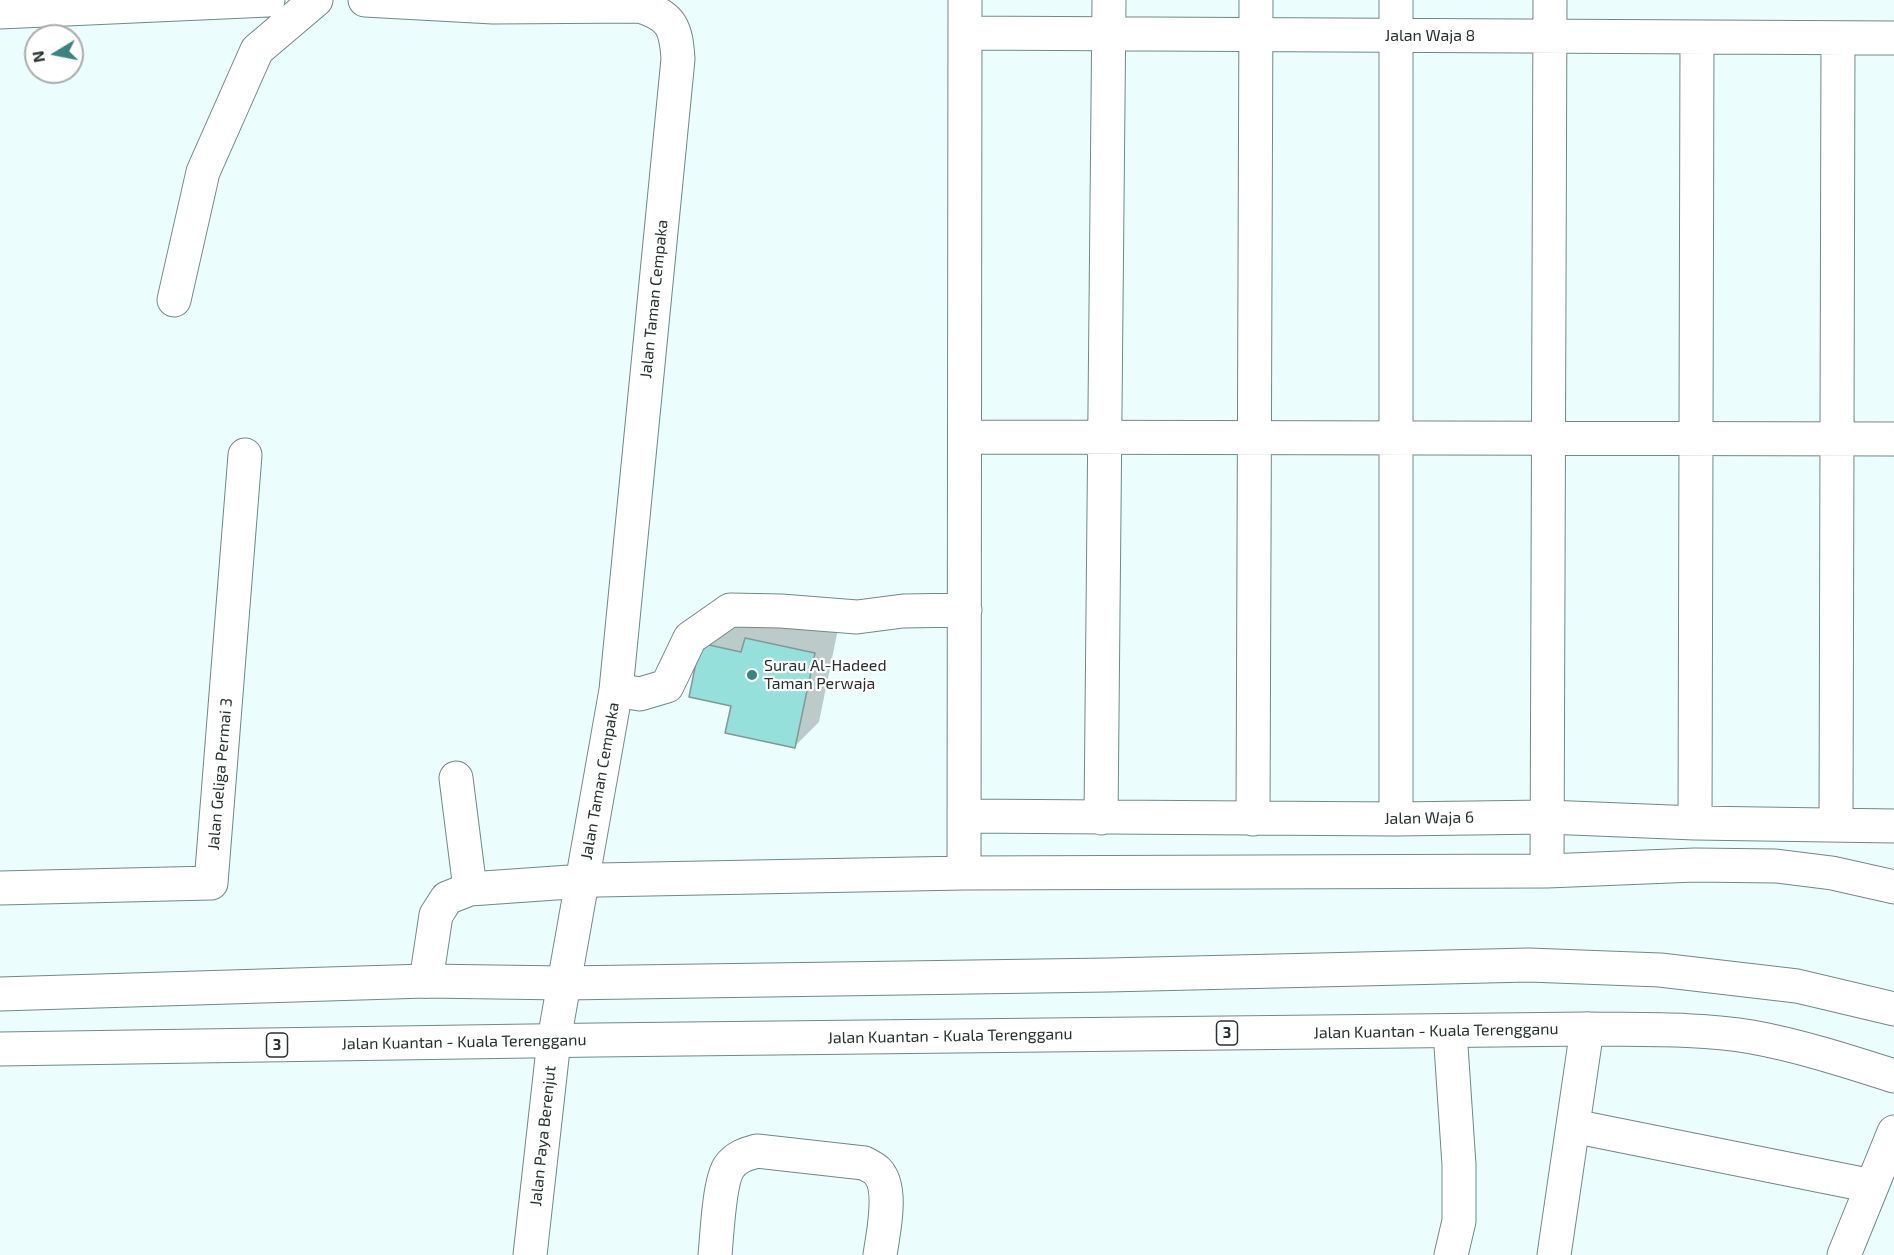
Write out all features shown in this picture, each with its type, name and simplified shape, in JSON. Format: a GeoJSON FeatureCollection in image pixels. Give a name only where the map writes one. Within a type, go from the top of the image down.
{"type":"FeatureCollection","features":[{"type":"Feature","properties":{"kind":"main road"},"geometry":{"type":"LineString","coordinates":[[0,12],[268,0]]}},
{"type":"Feature","properties":{"kind":"main road"},"geometry":{"type":"LineString","coordinates":[[174,300],[203,172],[257,50],[316,0]]}},
{"type":"Feature","properties":{"kind":"main road","name":"Jalan Taman Cempaka"},"geometry":{"type":"LineString","coordinates":[[364,0],[493,7],[640,6],[658,12],[668,21],[676,36],[678,59],[616,690],[564,983]]}},
{"type":"Feature","properties":{"kind":"main road"},"geometry":{"type":"LineString","coordinates":[[964,873],[966,0]]}},
{"type":"Feature","properties":{"kind":"main road"},"geometry":{"type":"LineString","coordinates":[[1101,818],[1109,0]]}},
{"type":"Feature","properties":{"kind":"main road"},"geometry":{"type":"LineString","coordinates":[[1253,819],[1256,0]]}},
{"type":"Feature","properties":{"kind":"main road"},"geometry":{"type":"LineString","coordinates":[[1396,0],[1398,437],[1396,819]]}},
{"type":"Feature","properties":{"kind":"main road"},"geometry":{"type":"LineString","coordinates":[[1547,870],[1550,0]]}},
{"type":"Feature","properties":{"kind":"main road","name":"Jalan Waja 8"},"geometry":{"type":"LineString","coordinates":[[965,33],[1894,38]]}},
{"type":"Feature","properties":{"kind":"main road"},"geometry":{"type":"LineString","coordinates":[[1695,823],[1697,37]]}},
{"type":"Feature","properties":{"kind":"main road"},"geometry":{"type":"LineString","coordinates":[[1836,825],[1839,38]]}},
{"type":"Feature","properties":{"kind":"main road"},"geometry":{"type":"LineString","coordinates":[[965,437],[1894,439]]}},
{"type":"Feature","properties":{"kind":"main road","name":"Jalan Geliga Permai 3"},"geometry":{"type":"LineString","coordinates":[[0,888],[211,883],[245,455]]}},
{"type":"Feature","properties":{"kind":"main road"},"geometry":{"type":"LineString","coordinates":[[616,690],[640,694],[667,686],[690,638],[730,610],[781,611],[857,617],[903,611],[965,610]]}},
{"type":"Feature","properties":{"kind":"main road"},"geometry":{"type":"LineString","coordinates":[[456,778],[470,889]]}},
{"type":"Feature","properties":{"kind":"main road","name":"Jalan Waja 6"},"geometry":{"type":"LineString","coordinates":[[964,816],[1253,819],[1547,817],[1695,823],[1894,826]]}},
{"type":"Feature","properties":{"kind":"main road"},"geometry":{"type":"LineString","coordinates":[[426,981],[436,915],[447,898],[470,889],[581,883],[598,880],[964,873],[1547,870],[1695,865],[1776,866],[1832,873],[1894,887]]}},
{"type":"Feature","properties":{"kind":"main road"},"geometry":{"type":"LineString","coordinates":[[0,993],[426,981],[564,983],[1120,975],[1529,965],[1660,970],[1797,986],[1894,1009]]}},
{"type":"Feature","properties":{"kind":"main road","name":"Jalan Paya Berenjut"},"geometry":{"type":"LineString","coordinates":[[530,1255],[554,1040],[564,983]]}},
{"type":"Feature","properties":{"kind":"main road"},"geometry":{"type":"LineString","coordinates":[[1554,1255],[1587,1029]]}},
{"type":"Feature","properties":{"kind":"main road","name":"Jalan Kuantan - Kuala Terengganu"},"geometry":{"type":"LineString","coordinates":[[0,1049],[554,1040],[1587,1029],[1701,1032],[1751,1037],[1808,1048],[1894,1076]]}},
{"type":"Feature","properties":{"kind":"main road"},"geometry":{"type":"LineString","coordinates":[[1450,1031],[1459,1165],[1459,1221],[1451,1255]]}},
{"type":"Feature","properties":{"kind":"main road"},"geometry":{"type":"LineString","coordinates":[[1573,1126],[1872,1186]]}},
{"type":"Feature","properties":{"kind":"main road"},"geometry":{"type":"LineString","coordinates":[[1844,1255],[1872,1186],[1891,1147]]}},
{"type":"Feature","properties":{"kind":"main road"},"geometry":{"type":"LineString","coordinates":[[715,1255],[723,1186],[728,1167],[740,1156],[757,1151],[864,1163],[876,1170],[883,1180],[886,1197],[880,1255]]}},
{"type":"Feature","properties":{"kind":"building","name":"Surau Al-Hadeed Taman Perwaja"},"geometry":{"type":"Polygon","coordinates":[[[745,638],[815,653],[795,748],[725,733],[731,706],[689,697],[700,643],[741,652],[745,638]]]}},
{"type":"Feature","properties":{"kind":"place","name":"Surau Al-Hadeed Taman Perwaja"},"geometry":{"type":"Point","coordinates":[752,675]}}]}
